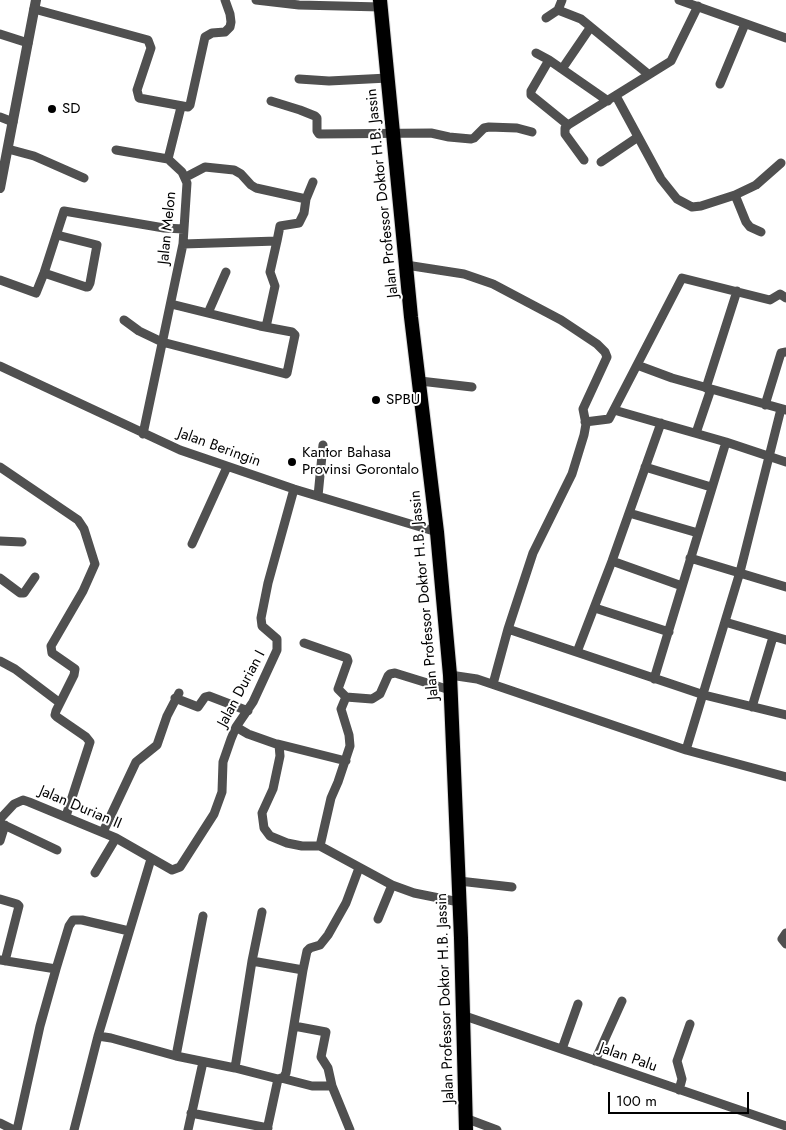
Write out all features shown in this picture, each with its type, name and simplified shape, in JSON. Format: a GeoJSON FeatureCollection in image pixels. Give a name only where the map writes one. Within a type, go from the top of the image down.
{"type":"FeatureCollection","features":[{"type":"Feature","properties":{"kind":"highway","name":"Jalan Professor Doktor H.B. Jassin"},"geometry":{"type":"LineString","coordinates":[[380,3],[406,265],[437,532],[450,675],[460,902],[465,1124]]}},
{"type":"Feature","properties":{"kind":"street"},"geometry":{"type":"LineString","coordinates":[[0,188],[35,4],[148,40],[151,48],[138,90],[139,98],[188,108],[205,37],[212,33],[225,32],[230,28],[230,14],[226,0]]}},
{"type":"Feature","properties":{"kind":"street"},"geometry":{"type":"LineString","coordinates":[[256,0],[299,5],[380,3]]}},
{"type":"Feature","properties":{"kind":"street"},"geometry":{"type":"LineString","coordinates":[[546,18],[558,10],[562,0]]}},
{"type":"Feature","properties":{"kind":"street"},"geometry":{"type":"LineString","coordinates":[[679,0],[786,38]]}},
{"type":"Feature","properties":{"kind":"street"},"geometry":{"type":"LineString","coordinates":[[584,160],[564,130],[568,125],[648,74],[667,65],[675,56],[698,6]]}},
{"type":"Feature","properties":{"kind":"street"},"geometry":{"type":"LineString","coordinates":[[558,10],[581,19],[648,74]]}},
{"type":"Feature","properties":{"kind":"street"},"geometry":{"type":"LineString","coordinates":[[720,84],[745,24]]}},
{"type":"Feature","properties":{"kind":"street"},"geometry":{"type":"LineString","coordinates":[[562,69],[590,28]]}},
{"type":"Feature","properties":{"kind":"street"},"geometry":{"type":"LineString","coordinates":[[0,34],[28,43]]}},
{"type":"Feature","properties":{"kind":"street"},"geometry":{"type":"LineString","coordinates":[[536,53],[608,101]]}},
{"type":"Feature","properties":{"kind":"street"},"geometry":{"type":"LineString","coordinates":[[549,60],[531,91],[531,95],[568,125]]}},
{"type":"Feature","properties":{"kind":"street"},"geometry":{"type":"LineString","coordinates":[[298,79],[329,81],[388,78]]}},
{"type":"Feature","properties":{"kind":"street"},"geometry":{"type":"LineString","coordinates":[[616,96],[661,179],[677,200],[692,207],[736,195],[756,185],[784,162]]}},
{"type":"Feature","properties":{"kind":"street"},"geometry":{"type":"LineString","coordinates":[[271,101],[315,116],[317,118],[317,131],[319,134],[438,133],[449,137],[471,139],[484,128],[489,127],[517,128],[532,132]]}},
{"type":"Feature","properties":{"kind":"street"},"geometry":{"type":"LineString","coordinates":[[116,150],[168,159],[181,107]]}},
{"type":"Feature","properties":{"kind":"street"},"geometry":{"type":"LineString","coordinates":[[0,117],[13,122]]}},
{"type":"Feature","properties":{"kind":"street"},"geometry":{"type":"LineString","coordinates":[[601,162],[638,137]]}},
{"type":"Feature","properties":{"kind":"street"},"geometry":{"type":"LineString","coordinates":[[8,149],[34,156],[84,178]]}},
{"type":"Feature","properties":{"kind":"street","name":"Jalan Melon"},"geometry":{"type":"LineString","coordinates":[[143,434],[183,244],[186,177],[168,159]]}},
{"type":"Feature","properties":{"kind":"street"},"geometry":{"type":"LineString","coordinates":[[186,177],[205,167],[234,170],[256,188],[306,199]]}},
{"type":"Feature","properties":{"kind":"street"},"geometry":{"type":"LineString","coordinates":[[266,327],[275,286],[270,272],[280,226],[300,223],[306,199],[313,182]]}},
{"type":"Feature","properties":{"kind":"street"},"geometry":{"type":"LineString","coordinates":[[736,195],[746,222],[750,227],[761,232]]}},
{"type":"Feature","properties":{"kind":"street"},"geometry":{"type":"LineString","coordinates":[[0,280],[36,293],[64,211],[164,228],[184,229]]}},
{"type":"Feature","properties":{"kind":"street"},"geometry":{"type":"LineString","coordinates":[[44,273],[86,287],[90,283],[97,245],[57,235]]}},
{"type":"Feature","properties":{"kind":"street"},"geometry":{"type":"LineString","coordinates":[[183,244],[277,241]]}},
{"type":"Feature","properties":{"kind":"street"},"geometry":{"type":"LineString","coordinates":[[406,265],[464,274],[492,284],[560,320],[597,344],[607,356],[583,409],[584,435],[572,474],[532,553],[493,684]]}},
{"type":"Feature","properties":{"kind":"street"},"geometry":{"type":"LineString","coordinates":[[208,313],[226,272]]}},
{"type":"Feature","properties":{"kind":"street"},"geometry":{"type":"LineString","coordinates":[[585,422],[609,419],[682,278],[770,300],[777,294],[786,298]]}},
{"type":"Feature","properties":{"kind":"street"},"geometry":{"type":"LineString","coordinates":[[696,433],[736,291]]}},
{"type":"Feature","properties":{"kind":"street"},"geometry":{"type":"LineString","coordinates":[[124,320],[162,342],[286,374],[288,371],[295,335],[292,332],[171,304]]}},
{"type":"Feature","properties":{"kind":"street"},"geometry":{"type":"LineString","coordinates":[[765,405],[781,353],[786,352]]}},
{"type":"Feature","properties":{"kind":"street"},"geometry":{"type":"LineString","coordinates":[[637,365],[784,410],[769,456],[740,572],[686,750]]}},
{"type":"Feature","properties":{"kind":"street","name":"Jalan Beringin"},"geometry":{"type":"LineString","coordinates":[[0,366],[180,450],[294,489],[437,532]]}},
{"type":"Feature","properties":{"kind":"street"},"geometry":{"type":"LineString","coordinates":[[420,381],[472,387]]}},
{"type":"Feature","properties":{"kind":"street"},"geometry":{"type":"LineString","coordinates":[[614,410],[726,442],[786,462]]}},
{"type":"Feature","properties":{"kind":"street"},"geometry":{"type":"LineString","coordinates":[[577,652],[595,608],[662,423]]}},
{"type":"Feature","properties":{"kind":"street"},"geometry":{"type":"LineString","coordinates":[[654,679],[726,442]]}},
{"type":"Feature","properties":{"kind":"street"},"geometry":{"type":"LineString","coordinates":[[318,496],[323,445]]}},
{"type":"Feature","properties":{"kind":"street"},"geometry":{"type":"LineString","coordinates":[[0,467],[73,515],[84,528],[95,564],[90,577],[51,646],[52,653],[75,669],[74,675],[56,711],[57,717],[86,737],[90,742],[66,816]]}},
{"type":"Feature","properties":{"kind":"street"},"geometry":{"type":"LineString","coordinates":[[192,544],[227,467]]}},
{"type":"Feature","properties":{"kind":"street"},"geometry":{"type":"LineString","coordinates":[[645,467],[712,486]]}},
{"type":"Feature","properties":{"kind":"street","name":"Jalan Durian I"},"geometry":{"type":"LineString","coordinates":[[151,858],[172,870],[177,869],[214,814],[222,792],[223,762],[236,727],[248,711],[277,650],[277,639],[262,626],[261,618],[268,583],[294,489]]}},
{"type":"Feature","properties":{"kind":"street"},"geometry":{"type":"LineString","coordinates":[[629,513],[698,533]]}},
{"type":"Feature","properties":{"kind":"street"},"geometry":{"type":"LineString","coordinates":[[0,541],[22,542]]}},
{"type":"Feature","properties":{"kind":"street"},"geometry":{"type":"LineString","coordinates":[[690,558],[786,587]]}},
{"type":"Feature","properties":{"kind":"street"},"geometry":{"type":"LineString","coordinates":[[612,561],[682,586]]}},
{"type":"Feature","properties":{"kind":"street"},"geometry":{"type":"LineString","coordinates":[[0,578],[20,593],[24,593],[35,577]]}},
{"type":"Feature","properties":{"kind":"street"},"geometry":{"type":"LineString","coordinates":[[595,608],[669,632]]}},
{"type":"Feature","properties":{"kind":"street"},"geometry":{"type":"LineString","coordinates":[[725,622],[786,640]]}},
{"type":"Feature","properties":{"kind":"street"},"geometry":{"type":"LineString","coordinates":[[508,629],[704,695],[786,715]]}},
{"type":"Feature","properties":{"kind":"street"},"geometry":{"type":"LineString","coordinates":[[752,707],[773,637]]}},
{"type":"Feature","properties":{"kind":"street"},"geometry":{"type":"LineString","coordinates":[[304,643],[347,658],[348,662],[338,689],[346,697],[372,699],[380,694],[388,676],[395,673],[450,690]]}},
{"type":"Feature","properties":{"kind":"street"},"geometry":{"type":"LineString","coordinates":[[0,661],[15,669],[60,703]]}},
{"type":"Feature","properties":{"kind":"street"},"geometry":{"type":"LineString","coordinates":[[450,675],[465,676],[493,684],[686,750],[786,777]]}},
{"type":"Feature","properties":{"kind":"street"},"geometry":{"type":"LineString","coordinates":[[103,832],[136,762],[157,745],[167,716],[177,696],[198,707],[205,696],[209,696],[248,711]]}},
{"type":"Feature","properties":{"kind":"street"},"geometry":{"type":"LineString","coordinates":[[320,846],[331,798],[350,746],[349,735],[341,709],[346,697]]}},
{"type":"Feature","properties":{"kind":"street"},"geometry":{"type":"LineString","coordinates":[[236,727],[248,734],[278,744],[346,761]]}},
{"type":"Feature","properties":{"kind":"street"},"geometry":{"type":"LineString","coordinates":[[278,744],[280,756],[272,789],[262,813],[264,828],[270,836],[283,842],[302,846],[320,846],[392,885],[414,893],[460,902]]}},
{"type":"Feature","properties":{"kind":"street","name":"Jalan Durian II"},"geometry":{"type":"LineString","coordinates":[[2,822],[14,804],[23,800],[103,832],[151,858]]}},
{"type":"Feature","properties":{"kind":"street"},"geometry":{"type":"LineString","coordinates":[[0,841],[2,822],[57,850]]}},
{"type":"Feature","properties":{"kind":"street"},"geometry":{"type":"LineString","coordinates":[[95,873],[116,838]]}},
{"type":"Feature","properties":{"kind":"street"},"geometry":{"type":"LineString","coordinates":[[74,1130],[98,1036],[151,858]]}},
{"type":"Feature","properties":{"kind":"street"},"geometry":{"type":"LineString","coordinates":[[191,1113],[267,1129],[280,1079],[286,1073],[308,949],[320,945],[328,935],[346,903],[359,868]]}},
{"type":"Feature","properties":{"kind":"street"},"geometry":{"type":"LineString","coordinates":[[459,881],[512,887]]}},
{"type":"Feature","properties":{"kind":"street"},"geometry":{"type":"LineString","coordinates":[[378,919],[392,885]]}},
{"type":"Feature","properties":{"kind":"street"},"geometry":{"type":"LineString","coordinates":[[0,900],[19,906],[3,961],[56,969]]}},
{"type":"Feature","properties":{"kind":"street"},"geometry":{"type":"LineString","coordinates":[[235,1068],[262,912]]}},
{"type":"Feature","properties":{"kind":"street"},"geometry":{"type":"LineString","coordinates":[[176,1056],[203,916]]}},
{"type":"Feature","properties":{"kind":"street"},"geometry":{"type":"LineString","coordinates":[[0,1123],[15,1130],[40,1026],[68,926],[73,920],[82,920],[130,931]]}},
{"type":"Feature","properties":{"kind":"street"},"geometry":{"type":"LineString","coordinates":[[786,933],[782,939],[786,944]]}},
{"type":"Feature","properties":{"kind":"street"},"geometry":{"type":"LineString","coordinates":[[252,961],[303,970]]}},
{"type":"Feature","properties":{"kind":"street"},"geometry":{"type":"LineString","coordinates":[[595,1061],[622,1001]]}},
{"type":"Feature","properties":{"kind":"street"},"geometry":{"type":"LineString","coordinates":[[562,1049],[578,1004]]}},
{"type":"Feature","properties":{"kind":"street","name":"Jalan Palu"},"geometry":{"type":"LineString","coordinates":[[462,1014],[786,1126]]}},
{"type":"Feature","properties":{"kind":"street"},"geometry":{"type":"LineString","coordinates":[[678,1090],[682,1078],[677,1061],[690,1024]]}},
{"type":"Feature","properties":{"kind":"street"},"geometry":{"type":"LineString","coordinates":[[294,1026],[326,1032],[321,1057],[328,1068],[332,1086],[350,1130]]}},
{"type":"Feature","properties":{"kind":"street"},"geometry":{"type":"LineString","coordinates":[[98,1036],[176,1056],[312,1086],[332,1086]]}},
{"type":"Feature","properties":{"kind":"street"},"geometry":{"type":"LineString","coordinates":[[188,1130],[203,1062]]}},
{"type":"Feature","properties":{"kind":"street"},"geometry":{"type":"LineString","coordinates":[[465,1124],[497,1130]]}},
{"type":"Feature","properties":{"kind":"place","name":"SD"},"geometry":{"type":"Point","coordinates":[52,109]}},
{"type":"Feature","properties":{"kind":"place","name":"SPBU"},"geometry":{"type":"Point","coordinates":[376,400]}},
{"type":"Feature","properties":{"kind":"place","name":"Kantor Bahasa Provinsi Gorontalo"},"geometry":{"type":"Point","coordinates":[292,462]}}]}
